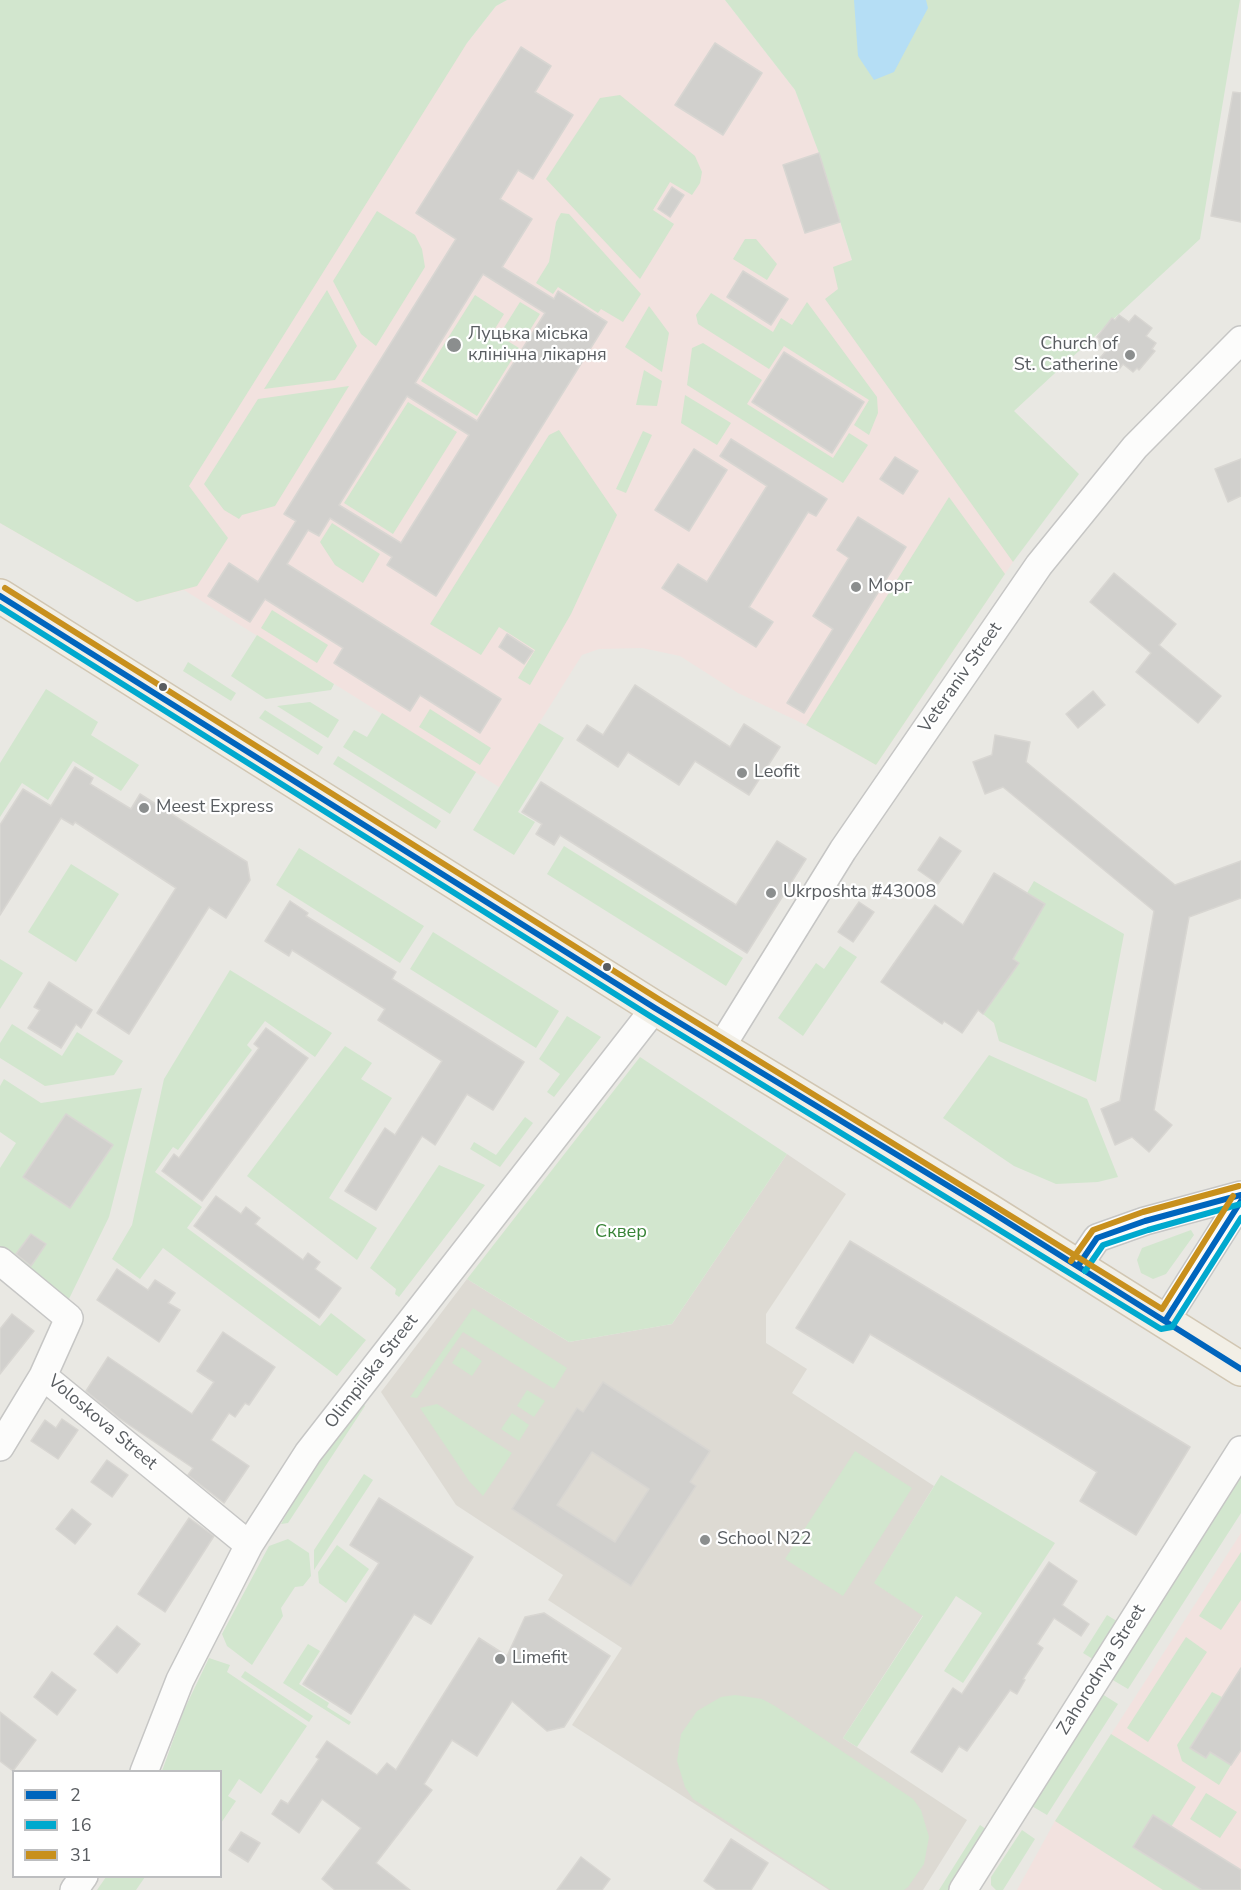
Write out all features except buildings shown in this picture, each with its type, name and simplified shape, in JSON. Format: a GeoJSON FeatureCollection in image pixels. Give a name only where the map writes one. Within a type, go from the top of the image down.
{"type":"FeatureCollection","features":[{"type":"Feature","properties":{"kind":"main road"},"geometry":{"type":"LineString","coordinates":[[0,596],[656,1008],[1241,1368]]}},
{"type":"Feature","properties":{"kind":"street","name":"Veteraniv Street"},"geometry":{"type":"LineString","coordinates":[[721,1047],[843,850],[1039,565],[1135,447],[1241,340]]}},
{"type":"Feature","properties":{"kind":"street","name":"Olimpiiska Street"},"geometry":{"type":"LineString","coordinates":[[145,1770],[180,1680],[249,1545],[308,1453],[656,1008]]}},
{"type":"Feature","properties":{"kind":"street"},"geometry":{"type":"LineString","coordinates":[[1078,1266],[1097,1238],[1145,1221],[1241,1195]]}},
{"type":"Feature","properties":{"kind":"street"},"geometry":{"type":"LineString","coordinates":[[1166,1321],[1241,1201]]}},
{"type":"Feature","properties":{"kind":"street","name":"Voloskova Street"},"geometry":{"type":"LineString","coordinates":[[0,1261],[69,1318],[43,1376],[249,1545]]}},
{"type":"Feature","properties":{"kind":"street"},"geometry":{"type":"LineString","coordinates":[[0,1447],[43,1376]]}},
{"type":"Feature","properties":{"kind":"street","name":"Zahorodnya Street"},"geometry":{"type":"LineString","coordinates":[[963,1890],[1241,1450]]}},
{"type":"Feature","properties":{"kind":"shaded area","name":"Луцька міська клінічна лікарня"},"geometry":{"type":"Polygon","coordinates":[[[507,0],[725,0],[795,90],[819,153],[852,261],[1019,553],[876,765],[806,725],[738,693],[680,656],[642,648],[599,649],[582,655],[499,787],[184,590],[137,602],[0,523],[467,43],[496,6],[507,0]]]}},
{"type":"Feature","properties":{"kind":"shaded area","name":"School N22"},"geometry":{"type":"Polygon","coordinates":[[[787,1154],[846,1194],[766,1314],[766,1343],[807,1369],[792,1393],[934,1486],[875,1583],[923,1615],[843,1738],[967,1820],[923,1890],[829,1890],[572,1725],[622,1648],[548,1600],[563,1575],[456,1505],[381,1392],[467,1279],[569,1342],[672,1324],[787,1154]]]}},
{"type":"Feature","properties":{"kind":"shaded area"},"geometry":{"type":"Polygon","coordinates":[[[1241,1533],[1241,1890],[1017,1890],[1055,1821],[1241,1533]]]}},
{"type":"Feature","properties":{"kind":"green space"},"geometry":{"type":"Polygon","coordinates":[[[0,0],[507,0],[496,6],[467,43],[189,486],[228,538],[197,586],[137,602],[0,523],[0,0]]]}},
{"type":"Feature","properties":{"kind":"green space"},"geometry":{"type":"Polygon","coordinates":[[[725,0],[1240,0],[1200,239],[1014,411],[1079,474],[1013,562],[825,299],[838,289],[833,267],[852,260],[819,153],[795,90],[725,0]]]}},
{"type":"Feature","properties":{"kind":"green space"},"geometry":{"type":"Polygon","coordinates":[[[620,95],[695,156],[702,172],[700,183],[692,195],[670,182],[653,210],[674,224],[640,279],[546,179],[600,98],[620,95]]]}},
{"type":"Feature","properties":{"kind":"green space"},"geometry":{"type":"Polygon","coordinates":[[[377,211],[415,235],[422,249],[425,267],[376,346],[361,334],[333,281],[377,211]]]}},
{"type":"Feature","properties":{"kind":"green space"},"geometry":{"type":"Polygon","coordinates":[[[561,213],[569,214],[641,294],[623,322],[601,309],[598,313],[558,287],[553,294],[536,283],[549,262],[556,222],[561,213]]]}},
{"type":"Feature","properties":{"kind":"green space"},"geometry":{"type":"Polygon","coordinates":[[[745,239],[756,239],[777,264],[767,280],[733,259],[745,239]]]}},
{"type":"Feature","properties":{"kind":"green space"},"geometry":{"type":"Polygon","coordinates":[[[327,290],[357,346],[335,380],[264,389],[327,290]]]}},
{"type":"Feature","properties":{"kind":"green space"},"geometry":{"type":"Polygon","coordinates":[[[711,293],[773,332],[781,318],[792,325],[807,302],[877,397],[878,413],[869,435],[854,425],[869,400],[784,346],[769,369],[698,324],[696,315],[711,293]]]}},
{"type":"Feature","properties":{"kind":"green space"},"geometry":{"type":"Polygon","coordinates":[[[475,295],[504,314],[493,332],[519,348],[477,416],[421,381],[475,295]]]}},
{"type":"Feature","properties":{"kind":"green space"},"geometry":{"type":"Polygon","coordinates":[[[520,302],[540,314],[523,341],[503,329],[520,302]]]}},
{"type":"Feature","properties":{"kind":"green space"},"geometry":{"type":"Polygon","coordinates":[[[649,306],[669,333],[662,372],[625,347],[649,306]]]}},
{"type":"Feature","properties":{"kind":"green space"},"geometry":{"type":"Polygon","coordinates":[[[703,343],[762,380],[747,404],[833,458],[849,433],[868,445],[843,483],[687,385],[692,348],[703,343]]]}},
{"type":"Feature","properties":{"kind":"green space"},"geometry":{"type":"Polygon","coordinates":[[[644,370],[662,381],[657,406],[636,405],[644,370]]]}},
{"type":"Feature","properties":{"kind":"green space"},"geometry":{"type":"Polygon","coordinates":[[[349,386],[275,506],[242,515],[239,519],[224,510],[204,484],[258,399],[349,386]]]}},
{"type":"Feature","properties":{"kind":"green space"},"geometry":{"type":"Polygon","coordinates":[[[685,395],[731,423],[717,445],[681,423],[685,395]]]}},
{"type":"Feature","properties":{"kind":"green space"},"geometry":{"type":"Polygon","coordinates":[[[408,402],[457,432],[393,534],[344,503],[408,402]]]}},
{"type":"Feature","properties":{"kind":"green space"},"geometry":{"type":"Polygon","coordinates":[[[559,430],[617,515],[571,614],[530,685],[518,678],[535,650],[499,627],[481,655],[430,624],[549,435],[559,430]]]}},
{"type":"Feature","properties":{"kind":"green space"},"geometry":{"type":"Polygon","coordinates":[[[643,431],[652,435],[626,493],[616,489],[643,431]]]}},
{"type":"Feature","properties":{"kind":"green space"},"geometry":{"type":"Polygon","coordinates":[[[949,497],[1005,574],[876,765],[806,725],[949,497]]]}},
{"type":"Feature","properties":{"kind":"green space"},"geometry":{"type":"Polygon","coordinates":[[[332,523],[380,554],[363,583],[335,565],[320,542],[332,523]]]}},
{"type":"Feature","properties":{"kind":"green space"},"geometry":{"type":"Polygon","coordinates":[[[272,610],[328,645],[317,663],[261,628],[272,610]]]}},
{"type":"Feature","properties":{"kind":"green space"},"geometry":{"type":"Polygon","coordinates":[[[257,635],[334,684],[331,690],[266,699],[231,676],[257,635]]]}},
{"type":"Feature","properties":{"kind":"green space"},"geometry":{"type":"Polygon","coordinates":[[[188,662],[236,693],[231,701],[183,671],[188,662]]]}},
{"type":"Feature","properties":{"kind":"green space"},"geometry":{"type":"Polygon","coordinates":[[[46,689],[98,722],[91,735],[139,765],[121,791],[73,761],[48,800],[22,783],[0,817],[0,763],[46,689]]]}},
{"type":"Feature","properties":{"kind":"green space"},"geometry":{"type":"Polygon","coordinates":[[[310,702],[339,720],[328,738],[277,706],[310,702]]]}},
{"type":"Feature","properties":{"kind":"green space"},"geometry":{"type":"Polygon","coordinates":[[[430,709],[491,748],[480,765],[419,727],[430,709]]]}},
{"type":"Feature","properties":{"kind":"green space"},"geometry":{"type":"Polygon","coordinates":[[[265,710],[323,747],[318,755],[259,718],[265,710]]]}},
{"type":"Feature","properties":{"kind":"green space"},"geometry":{"type":"Polygon","coordinates":[[[382,713],[476,772],[450,814],[343,747],[354,730],[367,737],[382,713]]]}},
{"type":"Feature","properties":{"kind":"green space"},"geometry":{"type":"Polygon","coordinates":[[[539,723],[564,738],[518,812],[535,822],[514,855],[473,830],[539,723]]]}},
{"type":"Feature","properties":{"kind":"green space"},"geometry":{"type":"Polygon","coordinates":[[[338,756],[441,821],[436,829],[333,764],[338,756]]]}},
{"type":"Feature","properties":{"kind":"green space"},"geometry":{"type":"Polygon","coordinates":[[[564,846],[743,958],[726,986],[547,874],[564,846]]]}},
{"type":"Feature","properties":{"kind":"green space"},"geometry":{"type":"Polygon","coordinates":[[[299,848],[424,926],[400,963],[276,885],[299,848]]]}},
{"type":"Feature","properties":{"kind":"green space"},"geometry":{"type":"Polygon","coordinates":[[[71,864],[119,894],[76,962],[28,932],[71,864]]]}},
{"type":"Feature","properties":{"kind":"green space"},"geometry":{"type":"Polygon","coordinates":[[[1034,881],[1124,934],[1096,1082],[999,1041],[994,1023],[978,1010],[962,1033],[944,1021],[1013,959],[1045,904],[1027,893],[1034,881]]]}},
{"type":"Feature","properties":{"kind":"green space"},"geometry":{"type":"Polygon","coordinates":[[[433,932],[559,1011],[536,1048],[410,969],[433,932]]]}},
{"type":"Feature","properties":{"kind":"green space"},"geometry":{"type":"Polygon","coordinates":[[[840,946],[857,957],[803,1036],[778,1018],[816,963],[824,969],[840,946]]]}},
{"type":"Feature","properties":{"kind":"green space"},"geometry":{"type":"Polygon","coordinates":[[[0,959],[23,973],[0,1009],[0,959]]]}},
{"type":"Feature","properties":{"kind":"green space"},"geometry":{"type":"Polygon","coordinates":[[[230,970],[332,1033],[315,1057],[265,1021],[247,1045],[252,1050],[178,1150],[173,1147],[155,1172],[202,1207],[187,1228],[320,1326],[331,1313],[366,1340],[337,1376],[163,1248],[140,1279],[112,1259],[132,1225],[164,1079],[230,970]]]}},
{"type":"Feature","properties":{"kind":"green space"},"geometry":{"type":"Polygon","coordinates":[[[567,1016],[601,1037],[554,1097],[547,1092],[560,1074],[539,1059],[567,1016]]]}},
{"type":"Feature","properties":{"kind":"green space"},"geometry":{"type":"Polygon","coordinates":[[[12,1024],[62,1056],[77,1032],[123,1061],[114,1075],[45,1086],[0,1058],[0,1043],[12,1024]]]}},
{"type":"Feature","properties":{"kind":"green space"},"geometry":{"type":"Polygon","coordinates":[[[345,1046],[372,1063],[361,1079],[392,1098],[329,1198],[377,1228],[357,1260],[247,1176],[345,1046]]]}},
{"type":"Feature","properties":{"kind":"green space"},"geometry":{"type":"Polygon","coordinates":[[[989,1055],[1087,1099],[1118,1177],[1098,1182],[1056,1184],[1014,1166],[943,1118],[989,1055]]]}},
{"type":"Feature","properties":{"kind":"green space","name":"Сквер"},"geometry":{"type":"Polygon","coordinates":[[[640,1057],[787,1154],[672,1324],[569,1342],[467,1279],[640,1057]]]}},
{"type":"Feature","properties":{"kind":"green space"},"geometry":{"type":"Polygon","coordinates":[[[4,1079],[41,1103],[142,1088],[109,1217],[66,1305],[0,1250],[0,1168],[16,1143],[0,1132],[0,1086],[4,1079]]]}},
{"type":"Feature","properties":{"kind":"green space"},"geometry":{"type":"Polygon","coordinates":[[[525,1117],[533,1123],[500,1167],[470,1149],[474,1142],[496,1155],[525,1117]]]}},
{"type":"Feature","properties":{"kind":"green space"},"geometry":{"type":"Polygon","coordinates":[[[439,1165],[485,1185],[399,1297],[395,1294],[396,1289],[370,1268],[439,1165]]]}},
{"type":"Feature","properties":{"kind":"green space"},"geometry":{"type":"Polygon","coordinates":[[[1191,1230],[1194,1235],[1166,1274],[1153,1279],[1141,1273],[1137,1260],[1142,1248],[1191,1230]]]}},
{"type":"Feature","properties":{"kind":"green space"},"geometry":{"type":"Polygon","coordinates":[[[473,1308],[567,1368],[554,1389],[463,1332],[417,1398],[410,1397],[473,1308]]]}},
{"type":"Feature","properties":{"kind":"green space"},"geometry":{"type":"Polygon","coordinates":[[[462,1347],[482,1361],[472,1376],[452,1363],[462,1347]]]}},
{"type":"Feature","properties":{"kind":"green space"},"geometry":{"type":"Polygon","coordinates":[[[527,1390],[545,1401],[534,1417],[517,1406],[527,1390]]]}},
{"type":"Feature","properties":{"kind":"green space"},"geometry":{"type":"Polygon","coordinates":[[[362,1402],[365,1406],[288,1523],[281,1524],[301,1487],[362,1402]]]}},
{"type":"Feature","properties":{"kind":"green space"},"geometry":{"type":"Polygon","coordinates":[[[437,1404],[512,1453],[483,1496],[469,1481],[420,1408],[437,1404]]]}},
{"type":"Feature","properties":{"kind":"green space"},"geometry":{"type":"Polygon","coordinates":[[[512,1413],[529,1425],[519,1441],[501,1429],[512,1413]]]}},
{"type":"Feature","properties":{"kind":"green space"},"geometry":{"type":"Polygon","coordinates":[[[855,1451],[912,1488],[843,1596],[785,1559],[855,1451]]]}},
{"type":"Feature","properties":{"kind":"green space"},"geometry":{"type":"Polygon","coordinates":[[[364,1474],[373,1480],[314,1570],[314,1550],[364,1474]]]}},
{"type":"Feature","properties":{"kind":"green space"},"geometry":{"type":"Polygon","coordinates":[[[941,1475],[1055,1543],[963,1683],[944,1671],[982,1613],[956,1596],[857,1747],[843,1738],[923,1616],[874,1583],[941,1475]]]}},
{"type":"Feature","properties":{"kind":"green space"},"geometry":{"type":"Polygon","coordinates":[[[1241,1477],[1241,1513],[1128,1689],[1111,1679],[1241,1477]]]}},
{"type":"Feature","properties":{"kind":"green space"},"geometry":{"type":"Polygon","coordinates":[[[288,1539],[309,1553],[311,1576],[303,1586],[295,1587],[281,1608],[283,1616],[252,1665],[227,1646],[222,1634],[269,1546],[288,1539]]]}},
{"type":"Feature","properties":{"kind":"green space"},"geometry":{"type":"Polygon","coordinates":[[[337,1545],[369,1569],[346,1603],[319,1583],[318,1572],[337,1545]]]}},
{"type":"Feature","properties":{"kind":"green space"},"geometry":{"type":"Polygon","coordinates":[[[1241,1552],[1241,1600],[1221,1630],[1199,1616],[1241,1552]]]}},
{"type":"Feature","properties":{"kind":"green space"},"geometry":{"type":"Polygon","coordinates":[[[1107,1615],[1120,1623],[1096,1661],[1083,1653],[1107,1615]]]}},
{"type":"Feature","properties":{"kind":"green space"},"geometry":{"type":"Polygon","coordinates":[[[1186,1637],[1207,1652],[1148,1742],[1127,1728],[1186,1637]]]}},
{"type":"Feature","properties":{"kind":"green space"},"geometry":{"type":"Polygon","coordinates":[[[308,1644],[320,1651],[299,1684],[329,1703],[327,1707],[351,1722],[349,1725],[283,1683],[308,1644]]]}},
{"type":"Feature","properties":{"kind":"green space"},"geometry":{"type":"Polygon","coordinates":[[[209,1658],[230,1665],[227,1672],[307,1726],[261,1794],[239,1779],[228,1796],[236,1801],[222,1822],[222,1770],[162,1770],[184,1710],[209,1658]]]}},
{"type":"Feature","properties":{"kind":"green space"},"geometry":{"type":"Polygon","coordinates":[[[245,1671],[313,1716],[309,1722],[241,1677],[245,1671]]]}},
{"type":"Feature","properties":{"kind":"green space"},"geometry":{"type":"Polygon","coordinates":[[[1212,1692],[1222,1697],[1190,1748],[1206,1758],[1210,1752],[1231,1765],[1219,1785],[1182,1761],[1177,1745],[1212,1692]]]}},
{"type":"Feature","properties":{"kind":"green space"},"geometry":{"type":"Polygon","coordinates":[[[1102,1694],[1118,1704],[1047,1815],[1030,1805],[1102,1694]]]}},
{"type":"Feature","properties":{"kind":"green space"},"geometry":{"type":"Polygon","coordinates":[[[735,1695],[762,1699],[775,1706],[913,1799],[921,1810],[929,1837],[924,1864],[908,1887],[904,1890],[831,1890],[693,1799],[685,1787],[677,1761],[681,1734],[697,1711],[721,1697],[735,1695]]]}},
{"type":"Feature","properties":{"kind":"green space"},"geometry":{"type":"Polygon","coordinates":[[[1111,1734],[1196,1787],[1171,1827],[1133,1847],[1202,1890],[1163,1890],[1055,1821],[1111,1734]]]}},
{"type":"Feature","properties":{"kind":"green space"},"geometry":{"type":"Polygon","coordinates":[[[1206,1793],[1237,1812],[1220,1838],[1190,1819],[1206,1793]]]}},
{"type":"Feature","properties":{"kind":"green space"},"geometry":{"type":"Polygon","coordinates":[[[980,1825],[990,1832],[953,1890],[939,1890],[980,1825]]]}},
{"type":"Feature","properties":{"kind":"green space"},"geometry":{"type":"Polygon","coordinates":[[[1022,1830],[1035,1839],[1003,1890],[996,1890],[991,1885],[991,1877],[1022,1830]]]}},
{"type":"Feature","properties":{"kind":"green space"},"geometry":{"type":"Polygon","coordinates":[[[105,1878],[144,1878],[136,1890],[97,1890],[105,1878]]]}},
{"type":"Feature","properties":{"kind":"water"},"geometry":{"type":"Polygon","coordinates":[[[854,0],[926,0],[928,8],[894,72],[874,80],[858,56],[854,0]]]}},
{"type":"Feature","properties":{"kind":"transit line","name":"31"},"geometry":{"type":"LineString","coordinates":[[5,588],[660,1000],[1162,1309],[1233,1196]]}},
{"type":"Feature","properties":{"kind":"transit line","name":"2"},"geometry":{"type":"LineString","coordinates":[[0,596],[655,1008],[988,1210],[1241,1369]]}},
{"type":"Feature","properties":{"kind":"transit line","name":"16"},"geometry":{"type":"LineString","coordinates":[[0,607],[650,1016],[1161,1329],[1172,1327],[1241,1218]]}},
{"type":"Feature","properties":{"kind":"transit line","name":"31"},"geometry":{"type":"LineString","coordinates":[[1071,1261],[1093,1230],[1143,1212],[1239,1186]]}},
{"type":"Feature","properties":{"kind":"transit line","name":"2"},"geometry":{"type":"LineString","coordinates":[[1078,1266],[1097,1238],[1145,1221],[1241,1195]]}},
{"type":"Feature","properties":{"kind":"transit line","name":"2"},"geometry":{"type":"LineString","coordinates":[[1165,1321],[1241,1201]]}},
{"type":"Feature","properties":{"kind":"transit line","name":"16"},"geometry":{"type":"LineString","coordinates":[[1085,1271],[1103,1245],[1241,1204]]}},
{"type":"Feature","properties":{"kind":"place","name":"Луцька міська клінічна лікарня"},"geometry":{"type":"Point","coordinates":[454,345]}},
{"type":"Feature","properties":{"kind":"place","name":"Church of St. Catherine"},"geometry":{"type":"Point","coordinates":[1130,355]}},
{"type":"Feature","properties":{"kind":"place","name":"Морг"},"geometry":{"type":"Point","coordinates":[856,587]}},
{"type":"Feature","properties":{"kind":"place","name":"Leofit"},"geometry":{"type":"Point","coordinates":[742,773]}},
{"type":"Feature","properties":{"kind":"place","name":"Meest Express"},"geometry":{"type":"Point","coordinates":[144,808]}},
{"type":"Feature","properties":{"kind":"place","name":"Ukrposhta #43008"},"geometry":{"type":"Point","coordinates":[771,893]}},
{"type":"Feature","properties":{"kind":"place","name":"School N22"},"geometry":{"type":"Point","coordinates":[705,1540]}},
{"type":"Feature","properties":{"kind":"place","name":"Limefit"},"geometry":{"type":"Point","coordinates":[500,1659]}}]}
